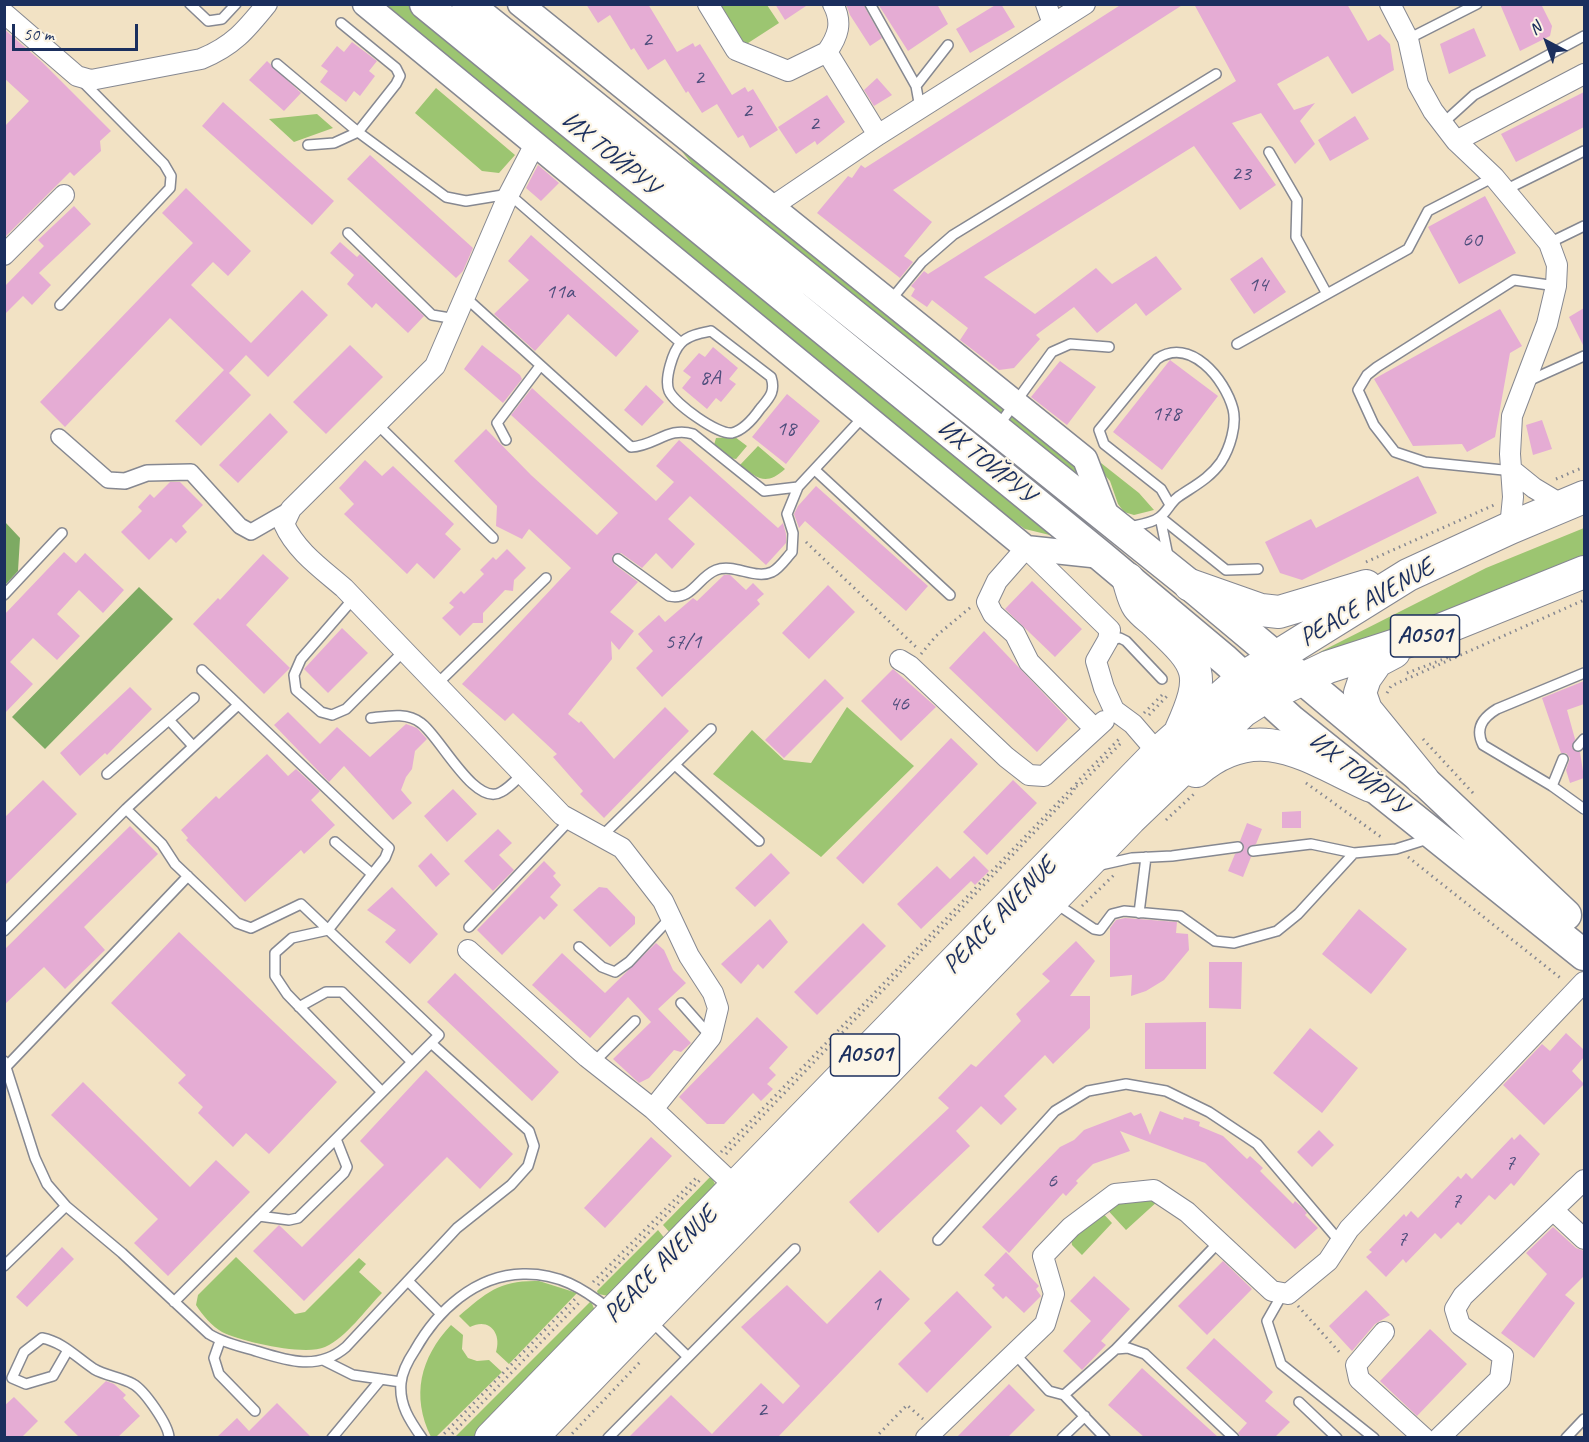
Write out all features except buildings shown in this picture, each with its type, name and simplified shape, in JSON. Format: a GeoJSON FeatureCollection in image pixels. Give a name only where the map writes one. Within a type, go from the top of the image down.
{"type":"FeatureCollection","features":[{"type":"Feature","properties":{"kind":"highway","name":"PEACE AVENUE"},"geometry":{"type":"LineString","coordinates":[[539,1433],[648,1317],[1130,819],[1243,711],[1275,656],[1512,512],[1574,502]]}},
{"type":"Feature","properties":{"kind":"highway","name":"PEACE AVENUE"},"geometry":{"type":"LineString","coordinates":[[491,1437],[614,1313],[721,1172],[1169,743],[1255,687],[1302,679],[1328,667],[1430,634],[1584,572]]}},
{"type":"Feature","properties":{"kind":"highway"},"geometry":{"type":"LineString","coordinates":[[1180,577],[1260,610],[1279,612],[1408,575]]}},
{"type":"Feature","properties":{"kind":"highway"},"geometry":{"type":"LineString","coordinates":[[1128,579],[1137,605],[1187,652],[1184,683],[1190,710],[1169,743]]}},
{"type":"Feature","properties":{"kind":"highway"},"geometry":{"type":"LineString","coordinates":[[1423,780],[1366,710],[1360,693],[1365,678],[1377,661],[1430,634]]}},
{"type":"Feature","properties":{"kind":"highway"},"geometry":{"type":"LineString","coordinates":[[1130,819],[1167,796],[1205,763],[1256,743],[1274,744],[1303,753],[1371,786]]}},
{"type":"Feature","properties":{"kind":"main road","name":"ИХ ТОЙРУУ"},"geometry":{"type":"LineString","coordinates":[[425,4],[1101,556],[1371,786],[1545,921],[1584,955]]}},
{"type":"Feature","properties":{"kind":"main road","name":"ИХ ТОЙРУУ"},"geometry":{"type":"LineString","coordinates":[[467,4],[1180,577],[1423,780],[1584,932]]}},
{"type":"Feature","properties":{"kind":"street"},"geometry":{"type":"LineString","coordinates":[[4,14],[77,76],[91,80],[201,59],[239,39],[267,4]]}},
{"type":"Feature","properties":{"kind":"street"},"geometry":{"type":"LineString","coordinates":[[365,4],[1026,548],[1110,630],[1108,640],[1096,661],[1104,688],[1114,710],[1134,726],[1169,743]]}},
{"type":"Feature","properties":{"kind":"street"},"geometry":{"type":"LineString","coordinates":[[520,4],[770,208],[1085,459],[1115,525]]}},
{"type":"Feature","properties":{"kind":"street"},"geometry":{"type":"LineString","coordinates":[[708,4],[735,50],[788,71],[827,52],[837,37],[840,18],[833,4]]}},
{"type":"Feature","properties":{"kind":"street"},"geometry":{"type":"LineString","coordinates":[[1046,4],[1053,24]]}},
{"type":"Feature","properties":{"kind":"street"},"geometry":{"type":"LineString","coordinates":[[770,208],[878,135],[1084,4]]}},
{"type":"Feature","properties":{"kind":"street"},"geometry":{"type":"LineString","coordinates":[[1390,4],[1408,39],[1418,84],[1442,124],[1456,141],[1500,183],[1549,243],[1557,265],[1556,286],[1546,324],[1512,416],[1510,454],[1513,471],[1512,512]]}},
{"type":"Feature","properties":{"kind":"street"},"geometry":{"type":"LineString","coordinates":[[827,52],[878,135]]}},
{"type":"Feature","properties":{"kind":"street"},"geometry":{"type":"LineString","coordinates":[[1456,141],[1584,74]]}},
{"type":"Feature","properties":{"kind":"street"},"geometry":{"type":"LineString","coordinates":[[59,437],[108,480],[125,481],[147,473],[191,472],[240,526],[251,532],[291,509],[435,366],[509,194],[535,144]]}},
{"type":"Feature","properties":{"kind":"street"},"geometry":{"type":"LineString","coordinates":[[4,255],[64,195]]}},
{"type":"Feature","properties":{"kind":"street"},"geometry":{"type":"LineString","coordinates":[[1513,471],[1534,488],[1574,502]]}},
{"type":"Feature","properties":{"kind":"street"},"geometry":{"type":"LineString","coordinates":[[291,509],[284,524],[289,537],[354,598],[562,815],[622,848],[663,902],[689,956],[713,993],[718,1008],[711,1037],[653,1109]]}},
{"type":"Feature","properties":{"kind":"street"},"geometry":{"type":"LineString","coordinates":[[1026,548],[1101,556]]}},
{"type":"Feature","properties":{"kind":"street"},"geometry":{"type":"LineString","coordinates":[[1026,548],[997,581],[987,602],[993,614],[1015,634],[1029,662],[1094,728]]}},
{"type":"Feature","properties":{"kind":"street"},"geometry":{"type":"LineString","coordinates":[[910,660],[1006,757],[1029,775],[1044,776],[1114,710]]}},
{"type":"Feature","properties":{"kind":"street"},"geometry":{"type":"LineString","coordinates":[[468,950],[594,1062],[653,1109],[721,1172]]}},
{"type":"Feature","properties":{"kind":"street"},"geometry":{"type":"LineString","coordinates":[[930,1434],[1045,1324],[1054,1294],[1043,1256],[1071,1227],[1115,1194],[1154,1190],[1187,1212],[1272,1291],[1289,1298],[1288,1294],[1312,1277],[1341,1243],[1349,1229],[1584,982]]}},
{"type":"Feature","properties":{"kind":"street"},"geometry":{"type":"LineString","coordinates":[[1439,1437],[1500,1379],[1503,1356],[1461,1325],[1455,1309],[1463,1296],[1584,1180]]}},
{"type":"Feature","properties":{"kind":"street"},"geometry":{"type":"LineString","coordinates":[[1554,1210],[1584,1239]]}},
{"type":"Feature","properties":{"kind":"street"},"geometry":{"type":"LineString","coordinates":[[1384,1332],[1356,1365],[1359,1379],[1424,1437]]}},
{"type":"Feature","properties":{"kind":"lane"},"geometry":{"type":"LineString","coordinates":[[189,4],[208,21],[222,19],[236,4]]}},
{"type":"Feature","properties":{"kind":"lane"},"geometry":{"type":"LineString","coordinates":[[870,4],[916,86],[920,108]]}},
{"type":"Feature","properties":{"kind":"lane"},"geometry":{"type":"LineString","coordinates":[[1408,39],[1477,4]]}},
{"type":"Feature","properties":{"kind":"lane"},"geometry":{"type":"LineString","coordinates":[[308,146],[334,143],[357,132],[400,76],[396,69],[341,23]]}},
{"type":"Feature","properties":{"kind":"lane"},"geometry":{"type":"LineString","coordinates":[[1442,124],[1474,95],[1584,36]]}},
{"type":"Feature","properties":{"kind":"lane"},"geometry":{"type":"LineString","coordinates":[[916,86],[948,45]]}},
{"type":"Feature","properties":{"kind":"lane"},"geometry":{"type":"LineString","coordinates":[[277,64],[357,132],[446,197],[466,201],[509,194],[681,343]]}},
{"type":"Feature","properties":{"kind":"lane"},"geometry":{"type":"LineString","coordinates":[[888,302],[922,262],[953,235],[1216,74]]}},
{"type":"Feature","properties":{"kind":"lane"},"geometry":{"type":"LineString","coordinates":[[60,306],[170,188],[171,176],[164,164],[77,76]]}},
{"type":"Feature","properties":{"kind":"lane"},"geometry":{"type":"LineString","coordinates":[[1237,344],[1408,249],[1428,211],[1584,151]]}},
{"type":"Feature","properties":{"kind":"lane"},"geometry":{"type":"LineString","coordinates":[[1269,152],[1297,200],[1296,237],[1327,294]]}},
{"type":"Feature","properties":{"kind":"lane"},"geometry":{"type":"LineString","coordinates":[[1549,243],[1584,226]]}},
{"type":"Feature","properties":{"kind":"lane"},"geometry":{"type":"LineString","coordinates":[[348,233],[432,315],[457,319]]}},
{"type":"Feature","properties":{"kind":"lane"},"geometry":{"type":"LineString","coordinates":[[1513,471],[1425,462],[1395,452],[1374,425],[1358,390],[1366,375],[1377,367],[1514,280],[1556,286]]}},
{"type":"Feature","properties":{"kind":"lane"},"geometry":{"type":"LineString","coordinates":[[465,297],[631,447],[642,447],[663,435],[684,430],[693,434],[764,491],[798,487]]}},
{"type":"Feature","properties":{"kind":"lane"},"geometry":{"type":"LineString","coordinates":[[711,331],[771,377],[774,386],[771,395],[748,425],[733,433],[720,432],[678,403],[668,390],[669,370],[681,343],[697,334],[711,331]]}},
{"type":"Feature","properties":{"kind":"lane"},"geometry":{"type":"LineString","coordinates":[[996,429],[1052,352],[1070,344],[1109,347]]}},
{"type":"Feature","properties":{"kind":"lane"},"geometry":{"type":"LineString","coordinates":[[1115,525],[1160,517],[1169,503],[1209,476],[1222,460],[1231,439],[1234,424],[1233,410],[1224,387],[1210,368],[1196,356],[1174,353],[1165,353],[1157,358],[1099,430],[1104,444],[1161,489],[1169,503]]}},
{"type":"Feature","properties":{"kind":"lane"},"geometry":{"type":"LineString","coordinates":[[1522,384],[1584,356]]}},
{"type":"Feature","properties":{"kind":"lane"},"geometry":{"type":"LineString","coordinates":[[506,440],[497,423],[540,366]]}},
{"type":"Feature","properties":{"kind":"lane"},"geometry":{"type":"LineString","coordinates":[[618,559],[669,596],[678,598],[691,592],[712,571],[723,568],[762,574],[773,572],[792,552],[793,533],[787,514],[798,487],[864,416]]}},
{"type":"Feature","properties":{"kind":"lane"},"geometry":{"type":"LineString","coordinates":[[377,424],[493,538]]}},
{"type":"Feature","properties":{"kind":"lane"},"geometry":{"type":"LineString","coordinates":[[814,470],[950,595]]}},
{"type":"Feature","properties":{"kind":"lane"},"geometry":{"type":"LineString","coordinates":[[1160,517],[1226,570],[1258,568]]}},
{"type":"Feature","properties":{"kind":"lane"},"geometry":{"type":"LineString","coordinates":[[1160,517],[1180,577]]}},
{"type":"Feature","properties":{"kind":"lane"},"geometry":{"type":"LineString","coordinates":[[4,595],[62,533]]}},
{"type":"Feature","properties":{"kind":"lane"},"geometry":{"type":"LineString","coordinates":[[436,685],[546,578]]}},
{"type":"Feature","properties":{"kind":"lane"},"geometry":{"type":"LineString","coordinates":[[354,598],[301,659],[294,675],[296,690],[321,712],[332,715],[346,709],[404,652]]}},
{"type":"Feature","properties":{"kind":"lane"},"geometry":{"type":"LineString","coordinates":[[1108,640],[1120,638],[1126,641],[1162,680]]}},
{"type":"Feature","properties":{"kind":"lane"},"geometry":{"type":"LineString","coordinates":[[202,670],[389,848],[385,858],[328,930],[292,938],[275,953],[275,976],[299,1007],[382,1092]]}},
{"type":"Feature","properties":{"kind":"lane"},"geometry":{"type":"LineString","coordinates":[[1584,673],[1485,716],[1478,736],[1483,746],[1552,786],[1584,809]]}},
{"type":"Feature","properties":{"kind":"lane"},"geometry":{"type":"LineString","coordinates":[[107,774],[194,698]]}},
{"type":"Feature","properties":{"kind":"lane"},"geometry":{"type":"LineString","coordinates":[[4,931],[126,809],[238,705]]}},
{"type":"Feature","properties":{"kind":"lane"},"geometry":{"type":"LineString","coordinates":[[371,718],[403,715],[422,723],[473,785],[488,794],[500,794],[522,774]]}},
{"type":"Feature","properties":{"kind":"lane"},"geometry":{"type":"LineString","coordinates":[[169,720],[194,746]]}},
{"type":"Feature","properties":{"kind":"lane"},"geometry":{"type":"LineString","coordinates":[[603,836],[711,729]]}},
{"type":"Feature","properties":{"kind":"lane"},"geometry":{"type":"LineString","coordinates":[[1552,786],[1563,759]]}},
{"type":"Feature","properties":{"kind":"lane"},"geometry":{"type":"LineString","coordinates":[[675,765],[759,841]]}},
{"type":"Feature","properties":{"kind":"lane"},"geometry":{"type":"LineString","coordinates":[[126,809],[162,844],[175,864],[237,923],[251,928],[301,904],[439,1035],[174,1302]]}},
{"type":"Feature","properties":{"kind":"lane"},"geometry":{"type":"LineString","coordinates":[[469,927],[571,819]]}},
{"type":"Feature","properties":{"kind":"lane"},"geometry":{"type":"LineString","coordinates":[[1253,851],[1311,844],[1354,854],[1396,849],[1437,836]]}},
{"type":"Feature","properties":{"kind":"lane"},"geometry":{"type":"LineString","coordinates":[[335,842],[372,874]]}},
{"type":"Feature","properties":{"kind":"lane"},"geometry":{"type":"LineString","coordinates":[[1082,869],[1146,857],[1238,847]]}},
{"type":"Feature","properties":{"kind":"lane"},"geometry":{"type":"LineString","coordinates":[[1052,901],[1094,929],[1100,930],[1112,914],[1124,911],[1180,916],[1215,941],[1234,943],[1277,931],[1298,914],[1354,854]]}},
{"type":"Feature","properties":{"kind":"lane"},"geometry":{"type":"LineString","coordinates":[[1139,913],[1146,857]]}},
{"type":"Feature","properties":{"kind":"lane"},"geometry":{"type":"LineString","coordinates":[[188,876],[5,1064],[35,1158],[47,1184],[66,1206],[220,1341],[295,1362],[323,1360],[346,1347],[457,1228],[511,1185],[528,1166],[534,1146],[529,1131],[431,1043]]}},
{"type":"Feature","properties":{"kind":"lane"},"geometry":{"type":"LineString","coordinates":[[579,946],[602,967],[615,972],[629,962],[671,917]]}},
{"type":"Feature","properties":{"kind":"lane"},"geometry":{"type":"LineString","coordinates":[[299,1007],[326,992],[342,992],[412,1062]]}},
{"type":"Feature","properties":{"kind":"lane"},"geometry":{"type":"LineString","coordinates":[[681,1003],[711,1037]]}},
{"type":"Feature","properties":{"kind":"lane"},"geometry":{"type":"LineString","coordinates":[[594,1062],[635,1021]]}},
{"type":"Feature","properties":{"kind":"lane"},"geometry":{"type":"LineString","coordinates":[[938,1239],[1055,1111],[1088,1091],[1126,1084],[1167,1091],[1209,1112],[1257,1144],[1341,1243]]}},
{"type":"Feature","properties":{"kind":"lane"},"geometry":{"type":"LineString","coordinates":[[259,1216],[290,1220],[298,1218],[344,1173],[347,1167],[336,1139]]}},
{"type":"Feature","properties":{"kind":"lane"},"geometry":{"type":"LineString","coordinates":[[4,1266],[66,1206]]}},
{"type":"Feature","properties":{"kind":"lane"},"geometry":{"type":"LineString","coordinates":[[1064,1395],[1116,1349],[1219,1242]]}},
{"type":"Feature","properties":{"kind":"lane"},"geometry":{"type":"LineString","coordinates":[[608,1437],[795,1249]]}},
{"type":"Feature","properties":{"kind":"lane"},"geometry":{"type":"LineString","coordinates":[[422,1437],[403,1408],[401,1382],[413,1352],[426,1331],[441,1314],[474,1287],[507,1275],[541,1275],[560,1279],[587,1292],[614,1313]]}},
{"type":"Feature","properties":{"kind":"lane"},"geometry":{"type":"LineString","coordinates":[[409,1282],[441,1314]]}},
{"type":"Feature","properties":{"kind":"lane"},"geometry":{"type":"LineString","coordinates":[[1289,1298],[1267,1321],[1281,1364],[1374,1437]]}},
{"type":"Feature","properties":{"kind":"lane"},"geometry":{"type":"LineString","coordinates":[[648,1317],[688,1357]]}},
{"type":"Feature","properties":{"kind":"lane"},"geometry":{"type":"LineString","coordinates":[[68,1350],[52,1376],[26,1383],[12,1378],[24,1352],[42,1338],[56,1341],[96,1370],[135,1385],[165,1422],[169,1429],[169,1437]]}},
{"type":"Feature","properties":{"kind":"lane"},"geometry":{"type":"LineString","coordinates":[[220,1341],[214,1359],[219,1374],[255,1411]]}},
{"type":"Feature","properties":{"kind":"lane"},"geometry":{"type":"LineString","coordinates":[[1116,1349],[1128,1348],[1144,1354],[1234,1437]]}},
{"type":"Feature","properties":{"kind":"lane"},"geometry":{"type":"LineString","coordinates":[[1014,1353],[1049,1391],[1064,1395],[1106,1437]]}},
{"type":"Feature","properties":{"kind":"lane"},"geometry":{"type":"LineString","coordinates":[[323,1360],[353,1374],[401,1382]]}},
{"type":"Feature","properties":{"kind":"lane"},"geometry":{"type":"LineString","coordinates":[[332,1437],[381,1379]]}},
{"type":"Feature","properties":{"kind":"lane"},"geometry":{"type":"LineString","coordinates":[[1299,1402],[1336,1437]]}},
{"type":"Feature","properties":{"kind":"lane"},"geometry":{"type":"LineString","coordinates":[[1062,1437],[1085,1416]]}},
{"type":"Feature","properties":{"kind":"lane"},"geometry":{"type":"LineString","coordinates":[[1566,1437],[1584,1419]]}},
{"type":"Feature","properties":{"kind":"path"},"geometry":{"type":"LineString","coordinates":[[1534,488],[1584,468]]}},
{"type":"Feature","properties":{"kind":"path"},"geometry":{"type":"LineString","coordinates":[[1359,565],[1512,512]]}},
{"type":"Feature","properties":{"kind":"path"},"geometry":{"type":"LineString","coordinates":[[793,533],[803,539],[880,611],[910,660],[964,611],[987,602]]}},
{"type":"Feature","properties":{"kind":"path"},"geometry":{"type":"LineString","coordinates":[[1389,698],[1386,687],[1398,676],[1462,653],[1584,598]]}},
{"type":"Feature","properties":{"kind":"path"},"geometry":{"type":"LineString","coordinates":[[440,1437],[587,1292],[721,1172],[1177,679],[1184,683],[1134,726]]}},
{"type":"Feature","properties":{"kind":"path"},"geometry":{"type":"LineString","coordinates":[[1415,731],[1479,800]]}},
{"type":"Feature","properties":{"kind":"path"},"geometry":{"type":"LineString","coordinates":[[1161,825],[1198,791]]}},
{"type":"Feature","properties":{"kind":"path"},"geometry":{"type":"LineString","coordinates":[[448,1437],[587,1292]]}},
{"type":"Feature","properties":{"kind":"path"},"geometry":{"type":"LineString","coordinates":[[1289,1298],[1342,1356],[1344,1366]]}},
{"type":"Feature","properties":{"kind":"path"},"geometry":{"type":"LineString","coordinates":[[875,1437],[907,1405],[930,1434]]}},
{"type":"Feature","properties":{"kind":"green space"},"geometry":{"type":"Polygon","coordinates":[[[383,5],[410,5],[1062,538],[1025,529],[995,508],[383,5]]]}},
{"type":"Feature","properties":{"kind":"green space"},"geometry":{"type":"Polygon","coordinates":[[[719,5],[767,5],[779,23],[745,45],[719,5]]]}},
{"type":"Feature","properties":{"kind":"green space"},"geometry":{"type":"Polygon","coordinates":[[[436,88],[515,155],[499,173],[482,171],[415,113],[436,88]]]}},
{"type":"Feature","properties":{"kind":"green space"},"geometry":{"type":"Polygon","coordinates":[[[317,114],[333,128],[294,142],[269,119],[317,114]]]}},
{"type":"Feature","properties":{"kind":"green space"},"geometry":{"type":"Polygon","coordinates":[[[667,133],[1079,465],[1095,497],[717,195],[667,133]]]}},
{"type":"Feature","properties":{"kind":"green space"},"geometry":{"type":"Polygon","coordinates":[[[735,437],[747,446],[736,459],[729,458],[714,445],[716,438],[735,437]]]}},
{"type":"Feature","properties":{"kind":"green space"},"geometry":{"type":"Polygon","coordinates":[[[758,446],[785,469],[772,478],[762,479],[740,465],[758,446]]]}},
{"type":"Feature","properties":{"kind":"green space"},"geometry":{"type":"Polygon","coordinates":[[[1101,463],[1139,493],[1154,510],[1134,515],[1124,512],[1118,504],[1110,481],[1097,466],[1101,463]]]}},
{"type":"Feature","properties":{"kind":"green space"},"geometry":{"type":"Polygon","coordinates":[[[5,522],[20,538],[18,571],[5,585],[5,522]]]}},
{"type":"Feature","properties":{"kind":"green space"},"geometry":{"type":"Polygon","coordinates":[[[1584,528],[1584,558],[1387,639],[1311,660],[1320,652],[1486,568],[1584,528]]]}},
{"type":"Feature","properties":{"kind":"green space"},"geometry":{"type":"Polygon","coordinates":[[[139,587],[173,619],[45,749],[12,717],[139,587]]]}},
{"type":"Feature","properties":{"kind":"green space"},"geometry":{"type":"Polygon","coordinates":[[[847,707],[914,766],[821,857],[713,774],[752,730],[784,760],[811,763],[847,707]]]}},
{"type":"Feature","properties":{"kind":"green space"},"geometry":{"type":"Polygon","coordinates":[[[711,1176],[716,1186],[672,1235],[663,1225],[711,1176]]]}},
{"type":"Feature","properties":{"kind":"green space"},"geometry":{"type":"Polygon","coordinates":[[[1170,1190],[1126,1230],[1103,1205],[1170,1190]]]}},
{"type":"Feature","properties":{"kind":"green space"},"geometry":{"type":"Polygon","coordinates":[[[1098,1208],[1112,1223],[1082,1255],[1072,1245],[1071,1238],[1098,1208]]]}},
{"type":"Feature","properties":{"kind":"green space"},"geometry":{"type":"Polygon","coordinates":[[[658,1230],[666,1240],[609,1296],[598,1294],[597,1291],[658,1230]]]}},
{"type":"Feature","properties":{"kind":"green space"},"geometry":{"type":"Polygon","coordinates":[[[236,1257],[295,1314],[305,1312],[359,1258],[366,1264],[359,1272],[382,1293],[341,1337],[325,1347],[303,1350],[258,1344],[222,1332],[201,1313],[196,1305],[198,1295],[236,1257]]]}},
{"type":"Feature","properties":{"kind":"green space"},"geometry":{"type":"Polygon","coordinates":[[[539,1281],[577,1293],[509,1364],[496,1352],[497,1339],[492,1329],[483,1324],[470,1327],[459,1316],[486,1294],[504,1285],[539,1281]]]}},
{"type":"Feature","properties":{"kind":"green space"},"geometry":{"type":"Polygon","coordinates":[[[591,1301],[595,1311],[589,1322],[473,1437],[454,1438],[591,1301]]]}},
{"type":"Feature","properties":{"kind":"green space"},"geometry":{"type":"Polygon","coordinates":[[[451,1325],[463,1335],[462,1349],[468,1358],[477,1361],[489,1360],[502,1372],[436,1437],[431,1437],[421,1407],[422,1378],[432,1351],[451,1325]]]}}]}
